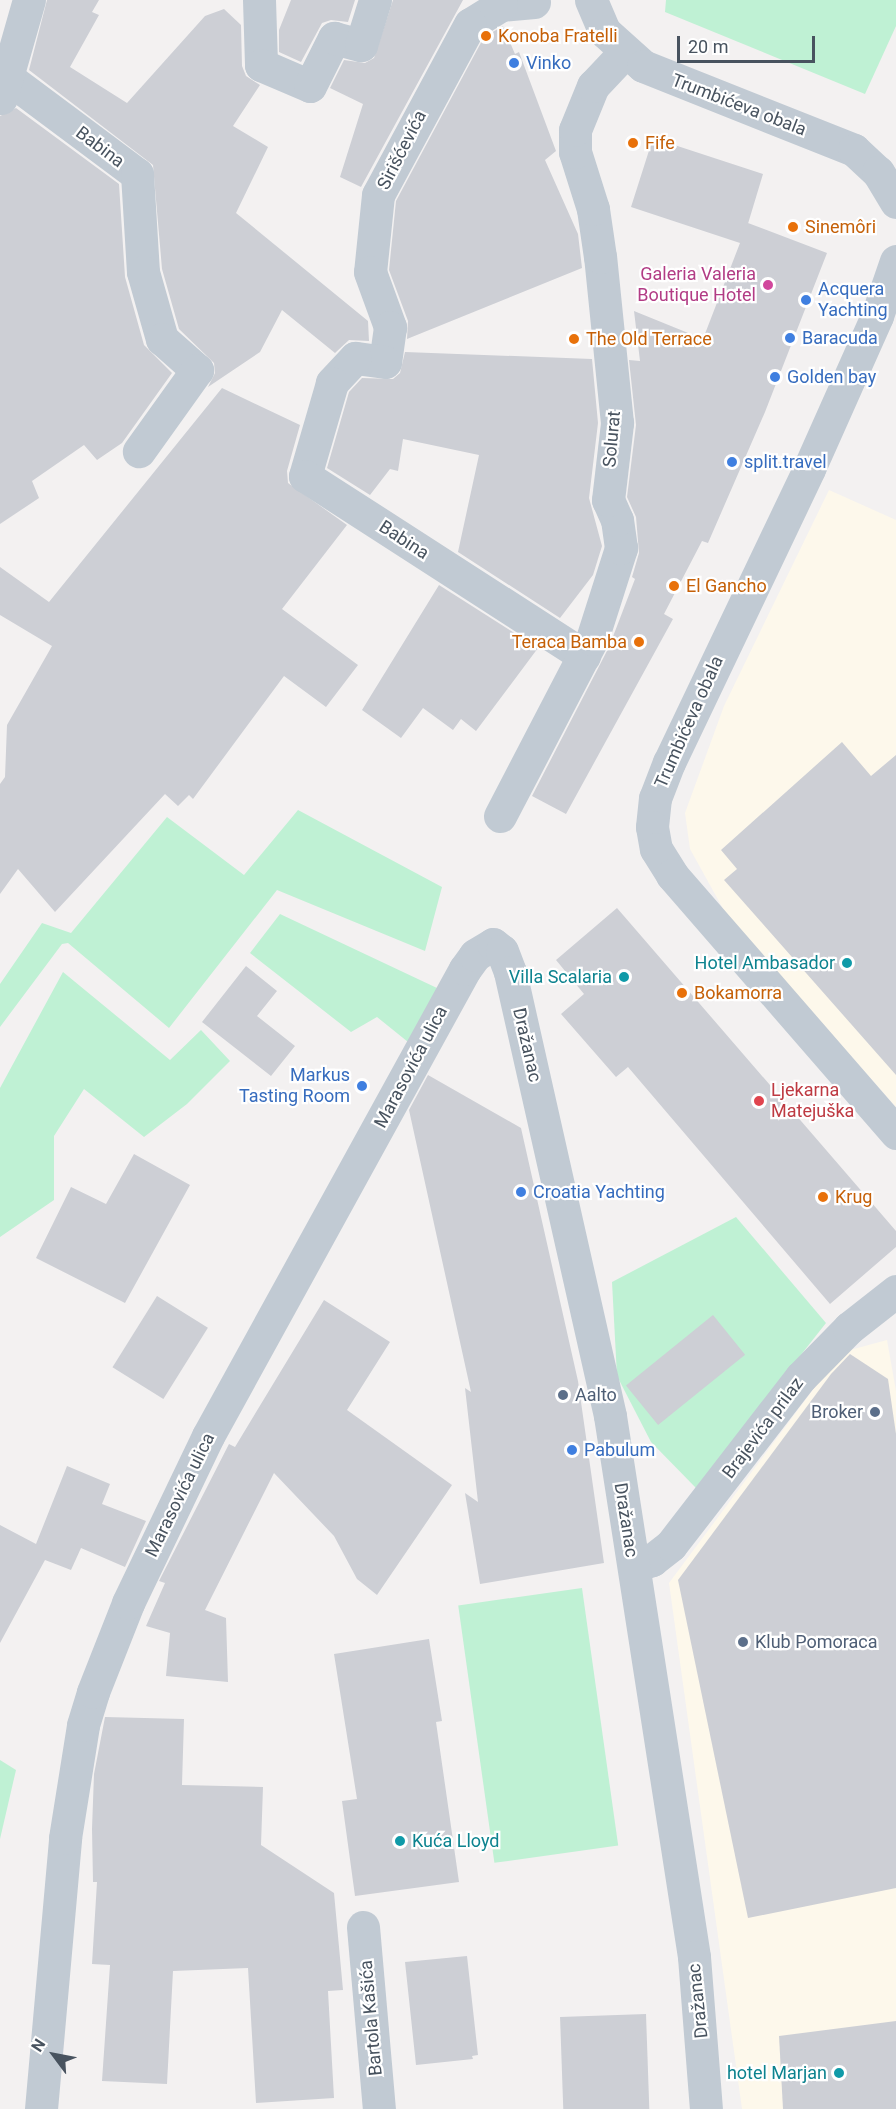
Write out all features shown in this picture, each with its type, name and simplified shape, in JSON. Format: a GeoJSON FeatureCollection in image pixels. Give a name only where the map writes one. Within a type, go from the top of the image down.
{"type":"FeatureCollection","features":[{"type":"Feature","properties":{"kind":"street"},"geometry":{"type":"LineString","coordinates":[[4,89],[28,0]]}},
{"type":"Feature","properties":{"kind":"street"},"geometry":{"type":"LineString","coordinates":[[259,0],[261,65],[309,86],[334,38],[361,45],[375,0]]}},
{"type":"Feature","properties":{"kind":"street","name":"Trumbićeva obala"},"geometry":{"type":"LineString","coordinates":[[591,0],[604,31],[625,52],[663,76],[854,150],[878,172],[896,202]]}},
{"type":"Feature","properties":{"kind":"street","name":"Sirišćevića"},"geometry":{"type":"LineString","coordinates":[[332,383],[355,358],[385,362],[390,327],[370,272],[378,195],[415,124],[470,24],[501,5],[534,2]]}},
{"type":"Feature","properties":{"kind":"street","name":"Solurat"},"geometry":{"type":"LineString","coordinates":[[500,816],[584,656],[621,548],[617,520],[608,500],[617,423],[600,257],[593,209],[575,152],[575,130],[593,86],[625,52]]}},
{"type":"Feature","properties":{"kind":"street","name":"Babina"},"geometry":{"type":"LineString","coordinates":[[4,89],[136,174],[143,272],[162,339],[197,370],[139,451]]}},
{"type":"Feature","properties":{"kind":"street","name":"Trumbićeva obala"},"geometry":{"type":"LineString","coordinates":[[896,261],[877,316],[810,469],[669,762],[656,798],[652,827],[656,849],[672,875],[896,1132]]}},
{"type":"Feature","properties":{"kind":"street","name":"Babina"},"geometry":{"type":"LineString","coordinates":[[332,383],[305,476],[584,656]]}},
{"type":"Feature","properties":{"kind":"street","name":"Dražanac"},"geometry":{"type":"LineString","coordinates":[[493,944],[502,951],[508,966],[610,1416],[694,1957],[706,2109]]}},
{"type":"Feature","properties":{"kind":"street","name":"Marasovića ulica"},"geometry":{"type":"LineString","coordinates":[[41,2109],[65,1838],[83,1725],[128,1603],[208,1436],[465,969],[475,955],[493,944]]}},
{"type":"Feature","properties":{"kind":"street","name":"Brajevića prilaz"},"geometry":{"type":"LineString","coordinates":[[634,1566],[652,1560],[670,1545],[801,1377],[849,1328],[896,1291]]}},
{"type":"Feature","properties":{"kind":"street","name":"Bartola Kašića"},"geometry":{"type":"LineString","coordinates":[[363,1927],[379,2109]]}},
{"type":"Feature","properties":{"kind":"shaded area"},"geometry":{"type":"Polygon","coordinates":[[[829,490],[896,520],[896,1107],[726,914],[690,849],[685,813],[724,706],[829,490]]]}},
{"type":"Feature","properties":{"kind":"shaded area"},"geometry":{"type":"Polygon","coordinates":[[[887,1340],[896,1391],[896,2109],[742,2109],[669,1583],[815,1387],[850,1350],[887,1340]]]}},
{"type":"Feature","properties":{"kind":"green space"},"geometry":{"type":"Polygon","coordinates":[[[666,0],[896,0],[896,26],[865,94],[665,12],[666,0]]]}},
{"type":"Feature","properties":{"kind":"green space"},"geometry":{"type":"Polygon","coordinates":[[[298,810],[442,887],[425,951],[277,890],[169,1028],[68,943],[62,944],[0,1027],[0,984],[42,923],[71,933],[167,817],[244,875],[298,810]]]}},
{"type":"Feature","properties":{"kind":"green space"},"geometry":{"type":"Polygon","coordinates":[[[280,914],[437,988],[413,1046],[377,1017],[351,1032],[250,953],[280,914]]]}},
{"type":"Feature","properties":{"kind":"green space"},"geometry":{"type":"Polygon","coordinates":[[[63,972],[170,1060],[201,1030],[230,1061],[187,1104],[144,1137],[84,1089],[54,1136],[54,1200],[0,1237],[0,1088],[63,972]]]}},
{"type":"Feature","properties":{"kind":"green space"},"geometry":{"type":"Polygon","coordinates":[[[736,1217],[826,1323],[696,1488],[651,1442],[617,1376],[612,1282],[736,1217]]]}},
{"type":"Feature","properties":{"kind":"green space"},"geometry":{"type":"Polygon","coordinates":[[[582,1588],[618,1845],[494,1863],[458,1605],[582,1588]]]}},
{"type":"Feature","properties":{"kind":"green space"},"geometry":{"type":"Polygon","coordinates":[[[0,1760],[16,1770],[0,1839],[0,1760]]]}},
{"type":"Feature","properties":{"kind":"building"},"geometry":{"type":"Polygon","coordinates":[[[47,0],[99,0],[92,12],[99,15],[70,67],[127,103],[205,16],[224,9],[241,25],[242,66],[246,76],[260,85],[233,126],[268,147],[236,213],[368,321],[369,341],[349,340],[335,353],[282,310],[260,352],[208,387],[215,373],[214,363],[179,329],[162,269],[153,165],[29,70],[47,0]]]}},
{"type":"Feature","properties":{"kind":"building"},"geometry":{"type":"Polygon","coordinates":[[[291,0],[355,0],[348,22],[331,20],[322,23],[301,62],[279,52],[279,30],[291,0]]]}},
{"type":"Feature","properties":{"kind":"building"},"geometry":{"type":"Polygon","coordinates":[[[393,0],[463,0],[361,187],[340,177],[363,104],[330,88],[344,60],[365,63],[374,58],[393,0]]]}},
{"type":"Feature","properties":{"kind":"building"},"geometry":{"type":"Polygon","coordinates":[[[503,26],[515,54],[519,52],[556,151],[545,160],[578,234],[582,268],[407,339],[408,321],[389,270],[396,201],[484,37],[503,26]]]}},
{"type":"Feature","properties":{"kind":"building"},"geometry":{"type":"Polygon","coordinates":[[[16,108],[119,184],[125,277],[144,345],[172,373],[122,443],[97,460],[84,445],[32,481],[39,498],[0,524],[0,116],[16,108]]]}},
{"type":"Feature","properties":{"kind":"building"},"geometry":{"type":"Polygon","coordinates":[[[653,138],[763,174],[748,223],[827,253],[765,412],[708,543],[702,541],[664,614],[673,619],[566,814],[532,796],[609,647],[635,579],[632,577],[639,553],[636,517],[627,497],[636,425],[629,360],[640,361],[634,311],[703,339],[740,243],[631,207],[653,138]]]}},
{"type":"Feature","properties":{"kind":"building"},"geometry":{"type":"Polygon","coordinates":[[[405,352],[592,359],[598,423],[589,498],[602,546],[593,575],[560,618],[458,552],[479,455],[403,439],[398,471],[390,469],[370,495],[327,468],[349,392],[362,378],[393,379],[400,373],[405,352]]]}},
{"type":"Feature","properties":{"kind":"building"},"geometry":{"type":"Polygon","coordinates":[[[222,388],[300,425],[287,471],[288,483],[347,525],[282,609],[358,665],[326,707],[284,676],[193,799],[189,795],[178,806],[165,794],[55,912],[18,869],[0,894],[0,784],[5,777],[7,725],[52,646],[0,615],[0,567],[49,602],[222,388]]]}},
{"type":"Feature","properties":{"kind":"building"},"geometry":{"type":"Polygon","coordinates":[[[439,585],[538,648],[476,731],[461,719],[453,730],[423,708],[401,738],[362,710],[439,585]]]}},
{"type":"Feature","properties":{"kind":"building","name":"Hotel Ambasador"},"geometry":{"type":"Polygon","coordinates":[[[842,742],[871,776],[896,755],[896,1075],[724,880],[737,869],[721,850],[842,742]]]}},
{"type":"Feature","properties":{"kind":"building"},"geometry":{"type":"Polygon","coordinates":[[[617,908],[896,1231],[896,1247],[830,1304],[628,1067],[616,1077],[561,1014],[584,994],[556,960],[617,908]]]}},
{"type":"Feature","properties":{"kind":"building"},"geometry":{"type":"Polygon","coordinates":[[[246,966],[277,991],[257,1016],[295,1046],[271,1076],[202,1022],[246,966]]]}},
{"type":"Feature","properties":{"kind":"building"},"geometry":{"type":"Polygon","coordinates":[[[428,1075],[521,1128],[578,1381],[604,1563],[480,1584],[465,1493],[478,1502],[465,1388],[471,1392],[409,1110],[428,1075]]]}},
{"type":"Feature","properties":{"kind":"building"},"geometry":{"type":"Polygon","coordinates":[[[134,1154],[190,1185],[125,1303],[36,1258],[71,1187],[106,1204],[134,1154]]]}},
{"type":"Feature","properties":{"kind":"building"},"geometry":{"type":"Polygon","coordinates":[[[157,1296],[208,1328],[163,1399],[112,1367],[157,1296]]]}},
{"type":"Feature","properties":{"kind":"building"},"geometry":{"type":"Polygon","coordinates":[[[324,1300],[390,1342],[347,1410],[452,1485],[377,1595],[357,1579],[334,1536],[274,1473],[205,1610],[226,1618],[228,1682],[166,1676],[170,1633],[146,1626],[165,1583],[159,1581],[229,1444],[235,1447],[324,1300]]]}},
{"type":"Feature","properties":{"kind":"building"},"geometry":{"type":"Polygon","coordinates":[[[713,1315],[745,1355],[658,1425],[626,1385],[713,1315]]]}},
{"type":"Feature","properties":{"kind":"building"},"geometry":{"type":"Polygon","coordinates":[[[850,1354],[888,1379],[896,1434],[896,1888],[748,1918],[678,1580],[831,1374],[850,1354]]]}},
{"type":"Feature","properties":{"kind":"building"},"geometry":{"type":"Polygon","coordinates":[[[67,1466],[110,1484],[102,1504],[146,1521],[125,1567],[81,1548],[71,1570],[45,1560],[0,1643],[0,1525],[36,1544],[67,1466]]]}},
{"type":"Feature","properties":{"kind":"building"},"geometry":{"type":"Polygon","coordinates":[[[429,1639],[442,1721],[436,1722],[459,1882],[355,1896],[342,1801],[357,1799],[334,1654],[429,1639]]]}},
{"type":"Feature","properties":{"kind":"building"},"geometry":{"type":"Polygon","coordinates":[[[105,1717],[184,1719],[182,1785],[263,1787],[261,1845],[334,1893],[343,1990],[328,1991],[334,2098],[256,2103],[248,1968],[173,1971],[167,2084],[102,2081],[110,1965],[92,1964],[97,1882],[93,1882],[92,1829],[94,1774],[105,1717]]]}},
{"type":"Feature","properties":{"kind":"building"},"geometry":{"type":"Polygon","coordinates":[[[467,1956],[478,2055],[472,2056],[473,2059],[416,2065],[405,1962],[467,1956]]]}},
{"type":"Feature","properties":{"kind":"building"},"geometry":{"type":"Polygon","coordinates":[[[646,2014],[649,2109],[563,2109],[560,2017],[646,2014]]]}},
{"type":"Feature","properties":{"kind":"building","name":"hotel Marjan"},"geometry":{"type":"Polygon","coordinates":[[[896,2021],[896,2109],[783,2109],[779,2036],[896,2021]]]}},
{"type":"Feature","properties":{"kind":"place","name":"Konoba Fratelli"},"geometry":{"type":"Point","coordinates":[486,36]}},
{"type":"Feature","properties":{"kind":"place","name":"Vinko"},"geometry":{"type":"Point","coordinates":[514,63]}},
{"type":"Feature","properties":{"kind":"place","name":"Fife"},"geometry":{"type":"Point","coordinates":[633,143]}},
{"type":"Feature","properties":{"kind":"place","name":"Sinemôri"},"geometry":{"type":"Point","coordinates":[793,227]}},
{"type":"Feature","properties":{"kind":"place","name":"Galeria Valeria Boutique Hotel"},"geometry":{"type":"Point","coordinates":[768,285]}},
{"type":"Feature","properties":{"kind":"place","name":"Acquera Yachting"},"geometry":{"type":"Point","coordinates":[806,300]}},
{"type":"Feature","properties":{"kind":"place","name":"Baracuda"},"geometry":{"type":"Point","coordinates":[790,338]}},
{"type":"Feature","properties":{"kind":"place","name":"The Old Terrace"},"geometry":{"type":"Point","coordinates":[574,339]}},
{"type":"Feature","properties":{"kind":"place","name":"Golden bay"},"geometry":{"type":"Point","coordinates":[775,377]}},
{"type":"Feature","properties":{"kind":"place","name":"split.travel"},"geometry":{"type":"Point","coordinates":[732,462]}},
{"type":"Feature","properties":{"kind":"place","name":"El Gancho"},"geometry":{"type":"Point","coordinates":[674,586]}},
{"type":"Feature","properties":{"kind":"place","name":"Teraca Bamba"},"geometry":{"type":"Point","coordinates":[639,642]}},
{"type":"Feature","properties":{"kind":"place","name":"Hotel Ambasador"},"geometry":{"type":"Point","coordinates":[847,963]}},
{"type":"Feature","properties":{"kind":"place","name":"Villa Scalaria"},"geometry":{"type":"Point","coordinates":[624,977]}},
{"type":"Feature","properties":{"kind":"place","name":"Bokamorra"},"geometry":{"type":"Point","coordinates":[682,993]}},
{"type":"Feature","properties":{"kind":"place","name":"Markus Tasting Room"},"geometry":{"type":"Point","coordinates":[362,1086]}},
{"type":"Feature","properties":{"kind":"place","name":"Ljekarna Matejuška"},"geometry":{"type":"Point","coordinates":[759,1101]}},
{"type":"Feature","properties":{"kind":"place","name":"Croatia Yachting"},"geometry":{"type":"Point","coordinates":[521,1192]}},
{"type":"Feature","properties":{"kind":"place","name":"Krug"},"geometry":{"type":"Point","coordinates":[823,1197]}},
{"type":"Feature","properties":{"kind":"place","name":"Aalto"},"geometry":{"type":"Point","coordinates":[563,1395]}},
{"type":"Feature","properties":{"kind":"place","name":"Broker"},"geometry":{"type":"Point","coordinates":[875,1412]}},
{"type":"Feature","properties":{"kind":"place","name":"Pabulum"},"geometry":{"type":"Point","coordinates":[572,1450]}},
{"type":"Feature","properties":{"kind":"place","name":"Klub Pomoraca"},"geometry":{"type":"Point","coordinates":[743,1642]}},
{"type":"Feature","properties":{"kind":"place","name":"Kuća Lloyd"},"geometry":{"type":"Point","coordinates":[400,1841]}},
{"type":"Feature","properties":{"kind":"place","name":"hotel Marjan"},"geometry":{"type":"Point","coordinates":[839,2073]}}]}
